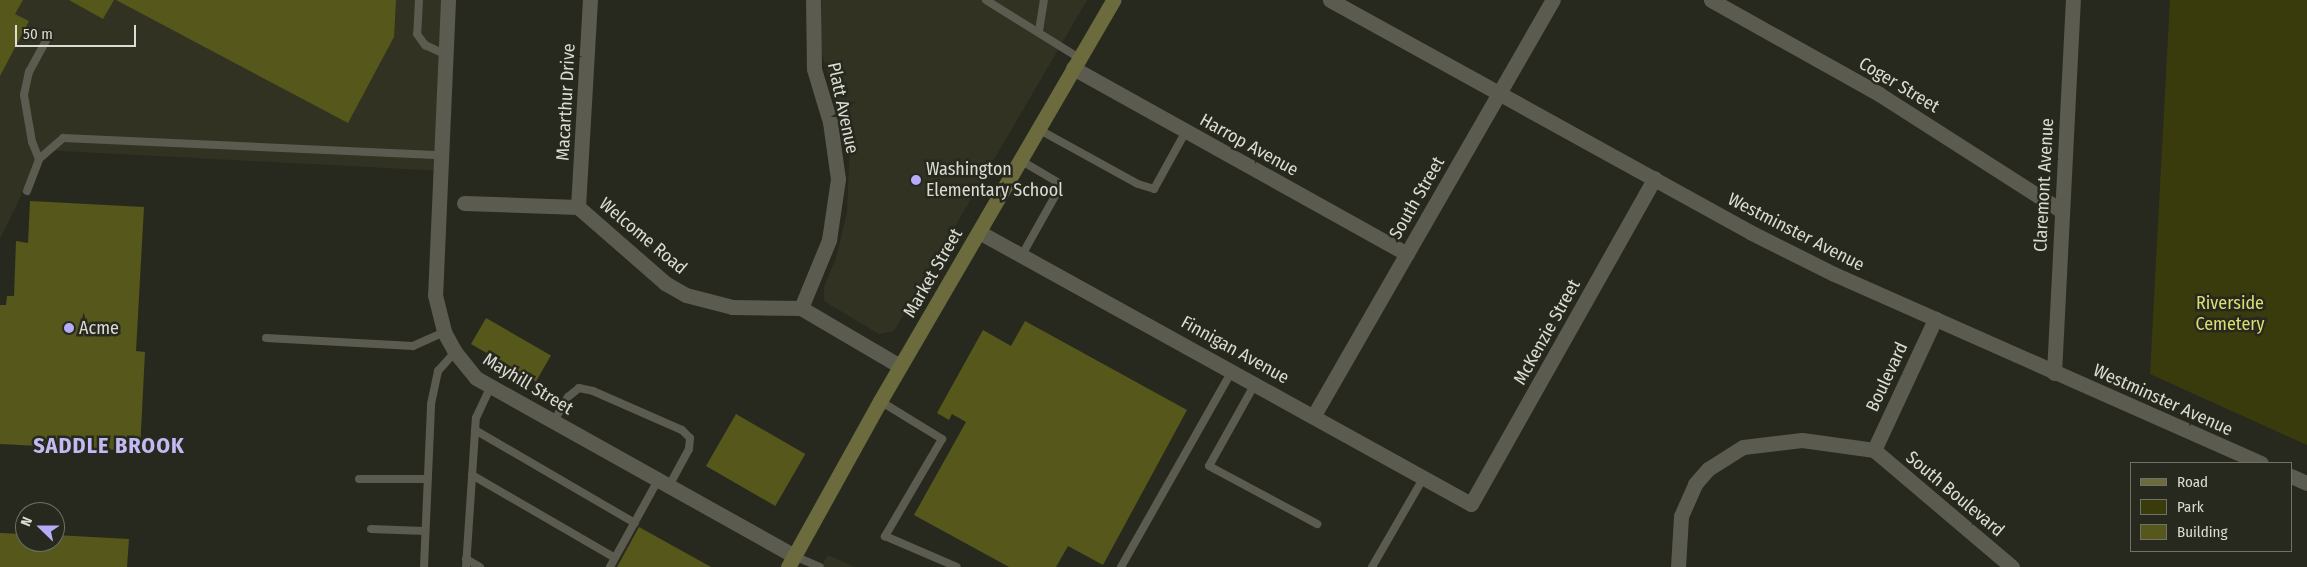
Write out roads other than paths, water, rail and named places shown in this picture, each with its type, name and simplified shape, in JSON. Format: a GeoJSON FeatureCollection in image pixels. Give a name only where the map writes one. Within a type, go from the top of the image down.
{"type":"FeatureCollection","features":[{"type":"Feature","properties":{"kind":"main road","name":"Market Street"},"geometry":{"type":"LineString","coordinates":[[791,562],[900,366],[1113,0]]}},
{"type":"Feature","properties":{"kind":"street","name":"Mayhill Street"},"geometry":{"type":"LineString","coordinates":[[448,0],[435,295],[444,332],[455,352],[464,366],[491,386],[664,483],[791,562]]}},
{"type":"Feature","properties":{"kind":"street","name":"Macarthur Drive"},"geometry":{"type":"LineString","coordinates":[[578,206],[590,0]]}},
{"type":"Feature","properties":{"kind":"street","name":"Platt Avenue"},"geometry":{"type":"LineString","coordinates":[[801,308],[829,240],[838,179],[832,131],[814,68],[813,0]]}},
{"type":"Feature","properties":{"kind":"street","name":"Westminster Avenue"},"geometry":{"type":"LineString","coordinates":[[1330,0],[1834,274],[2259,462]]}},
{"type":"Feature","properties":{"kind":"street","name":"South Street"},"geometry":{"type":"LineString","coordinates":[[1314,415],[1553,0]]}},
{"type":"Feature","properties":{"kind":"street","name":"Coger Street"},"geometry":{"type":"LineString","coordinates":[[1711,0],[1879,94],[2062,211]]}},
{"type":"Feature","properties":{"kind":"street","name":"Claremont Avenue"},"geometry":{"type":"LineString","coordinates":[[2054,373],[2069,2]]}},
{"type":"Feature","properties":{"kind":"street","name":"Harrop Avenue"},"geometry":{"type":"LineString","coordinates":[[1076,63],[1186,131],[1407,254]]}},
{"type":"Feature","properties":{"kind":"street","name":"McKenzie Street"},"geometry":{"type":"LineString","coordinates":[[1471,504],[1655,178]]}},
{"type":"Feature","properties":{"kind":"street","name":"Welcome Road"},"geometry":{"type":"LineString","coordinates":[[464,202],[578,206],[665,283],[686,295],[732,307],[801,308],[900,366]]}},
{"type":"Feature","properties":{"kind":"street","name":"Finnigan Avenue"},"geometry":{"type":"LineString","coordinates":[[979,232],[1256,382],[1471,504]]}},
{"type":"Feature","properties":{"kind":"street","name":"Boulevard"},"geometry":{"type":"LineString","coordinates":[[1874,450],[1935,319]]}},
{"type":"Feature","properties":{"kind":"street"},"geometry":{"type":"LineString","coordinates":[[1678,567],[1677,540],[1687,499],[1708,468],[1725,456],[1743,447],[1781,440],[1838,443],[1874,450]]}},
{"type":"Feature","properties":{"kind":"street","name":"South Boulevard"},"geometry":{"type":"LineString","coordinates":[[1874,450],[2012,567]]}},
{"type":"Feature","properties":{"kind":"street"},"geometry":{"type":"LineString","coordinates":[[2292,476],[2307,483]]}},
{"type":"Feature","properties":{"kind":"lane"},"geometry":{"type":"LineString","coordinates":[[419,0],[417,34],[425,45],[446,55]]}},
{"type":"Feature","properties":{"kind":"lane"},"geometry":{"type":"LineString","coordinates":[[986,0],[1039,31],[1076,63]]}},
{"type":"Feature","properties":{"kind":"lane"},"geometry":{"type":"LineString","coordinates":[[1039,31],[1044,0]]}},
{"type":"Feature","properties":{"kind":"lane"},"geometry":{"type":"LineString","coordinates":[[39,159],[32,142],[24,95],[29,72],[49,35]]}},
{"type":"Feature","properties":{"kind":"lane"},"geometry":{"type":"LineString","coordinates":[[1038,128],[1138,184],[1154,189],[1186,131]]}},
{"type":"Feature","properties":{"kind":"lane"},"geometry":{"type":"LineString","coordinates":[[27,191],[39,159],[63,138],[441,155]]}},
{"type":"Feature","properties":{"kind":"lane"},"geometry":{"type":"LineString","coordinates":[[1020,160],[1059,183],[1059,190],[1022,255]]}},
{"type":"Feature","properties":{"kind":"lane"},"geometry":{"type":"LineString","coordinates":[[266,338],[413,346],[444,332]]}},
{"type":"Feature","properties":{"kind":"lane"},"geometry":{"type":"LineString","coordinates":[[424,567],[431,404],[438,371],[455,352]]}},
{"type":"Feature","properties":{"kind":"lane"},"geometry":{"type":"LineString","coordinates":[[1121,567],[1233,370]]}},
{"type":"Feature","properties":{"kind":"lane"},"geometry":{"type":"LineString","coordinates":[[1256,382],[1209,466],[1317,524]]}},
{"type":"Feature","properties":{"kind":"lane"},"geometry":{"type":"LineString","coordinates":[[480,567],[466,563],[476,418],[491,386]]}},
{"type":"Feature","properties":{"kind":"lane"},"geometry":{"type":"LineString","coordinates":[[554,422],[568,396],[579,388],[593,391],[682,430],[690,438],[689,449],[635,523],[610,567]]}},
{"type":"Feature","properties":{"kind":"lane"},"geometry":{"type":"LineString","coordinates":[[880,401],[942,439],[885,536],[957,567]]}},
{"type":"Feature","properties":{"kind":"lane"},"geometry":{"type":"LineString","coordinates":[[475,430],[635,523]]}},
{"type":"Feature","properties":{"kind":"lane"},"geometry":{"type":"LineString","coordinates":[[472,475],[615,558]]}},
{"type":"Feature","properties":{"kind":"lane"},"geometry":{"type":"LineString","coordinates":[[359,479],[427,478]]}},
{"type":"Feature","properties":{"kind":"lane"},"geometry":{"type":"LineString","coordinates":[[1372,567],[1424,478]]}},
{"type":"Feature","properties":{"kind":"lane"},"geometry":{"type":"LineString","coordinates":[[370,529],[425,531]]}},
{"type":"Feature","properties":{"kind":"lane"},"geometry":{"type":"LineString","coordinates":[[791,562],[820,567]]}},
{"type":"Feature","properties":{"kind":"place","name":"Washington Elementary School"},"geometry":{"type":"Point","coordinates":[916,180]}},
{"type":"Feature","properties":{"kind":"place","name":"Acme"},"geometry":{"type":"Point","coordinates":[69,328]}},
{"type":"Feature","properties":{"kind":"district","name":"SADDLE BROOK"},"geometry":{"type":"Point","coordinates":[109,446]}},
{"type":"Feature","properties":{"kind":"park label","name":"Riverside Cemetery"},"geometry":{"type":"Point","coordinates":[2230,314]}}]}
